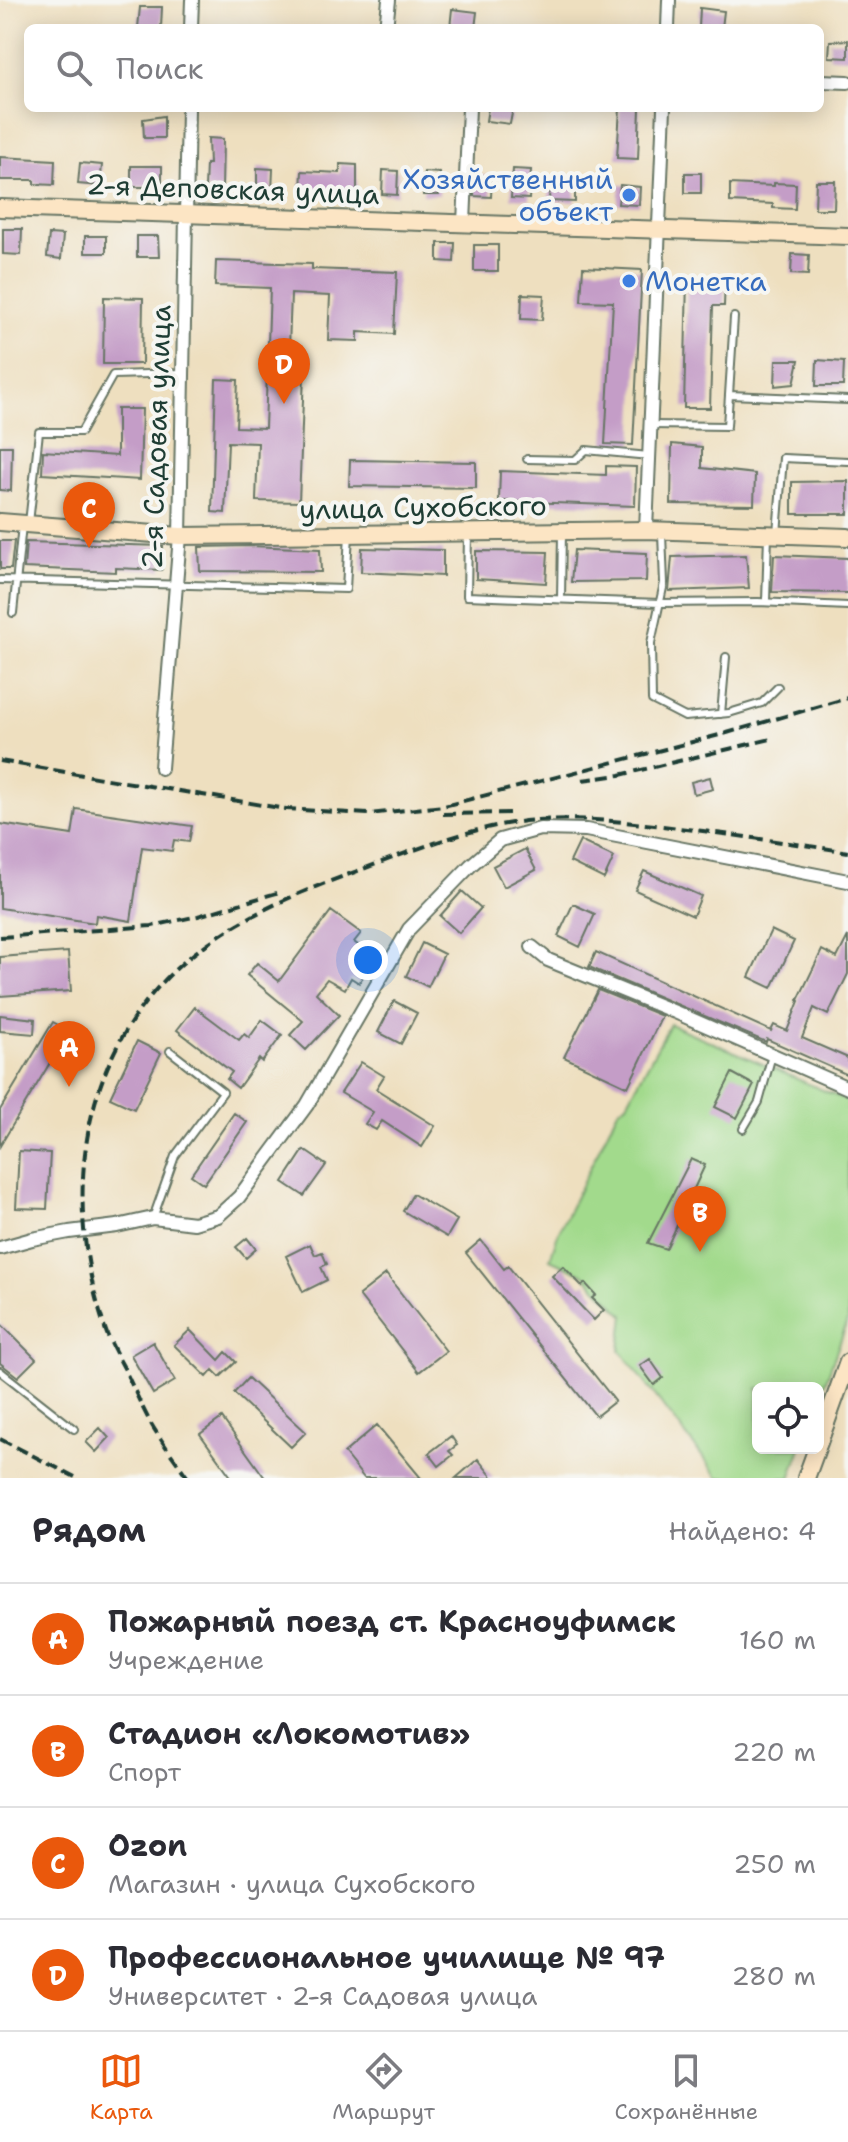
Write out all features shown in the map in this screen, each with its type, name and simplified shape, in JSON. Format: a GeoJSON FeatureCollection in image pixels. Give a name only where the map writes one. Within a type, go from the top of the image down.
{"type":"FeatureCollection","features":[{"type":"Feature","properties":{"kind":"street"},"geometry":{"type":"LineString","coordinates":[[191,24],[192,0]]}},
{"type":"Feature","properties":{"kind":"street"},"geometry":{"type":"LineString","coordinates":[[386,24],[389,0]]}},
{"type":"Feature","properties":{"kind":"street"},"geometry":{"type":"LineString","coordinates":[[668,24],[669,0]]}},
{"type":"Feature","properties":{"kind":"street"},"geometry":{"type":"LineString","coordinates":[[824,81],[848,82]]}},
{"type":"Feature","properties":{"kind":"street","name":"2-я Садовая улица"},"geometry":{"type":"LineString","coordinates":[[161,768],[180,536],[188,112]]}},
{"type":"Feature","properties":{"kind":"street"},"geometry":{"type":"LineString","coordinates":[[464,223],[469,112]]}},
{"type":"Feature","properties":{"kind":"street"},"geometry":{"type":"LineString","coordinates":[[654,530],[649,456],[664,112]]}},
{"type":"Feature","properties":{"kind":"street","name":"2-я Деповская улица"},"geometry":{"type":"LineString","coordinates":[[0,208],[848,236]]}},
{"type":"Feature","properties":{"kind":"street","name":"улица Сухобского"},"geometry":{"type":"LineString","coordinates":[[0,522],[180,536],[654,530],[848,537]]}},
{"type":"Feature","properties":{"kind":"street"},"geometry":{"type":"LineString","coordinates":[[0,1248],[32,1239],[153,1218],[194,1223],[218,1216],[239,1197],[307,1105],[409,929],[471,865],[500,840],[540,829],[586,830],[848,881]]}},
{"type":"Feature","properties":{"kind":"street"},"geometry":{"type":"LineString","coordinates":[[532,947],[548,960],[848,1088]]}},
{"type":"Feature","properties":{"kind":"street"},"geometry":{"type":"LineString","coordinates":[[824,1430],[848,1362]]}},
{"type":"Feature","properties":{"kind":"street"},"geometry":{"type":"LineString","coordinates":[[806,1478],[815,1454]]}},
{"type":"Feature","properties":{"kind":"lane"},"geometry":{"type":"LineString","coordinates":[[650,425],[727,426],[734,317]]}},
{"type":"Feature","properties":{"kind":"lane"},"geometry":{"type":"LineString","coordinates":[[13,613],[39,432],[81,432],[113,375],[183,373]]}},
{"type":"Feature","properties":{"kind":"lane"},"geometry":{"type":"LineString","coordinates":[[729,395],[848,400]]}},
{"type":"Feature","properties":{"kind":"lane"},"geometry":{"type":"LineString","coordinates":[[527,459],[575,460],[586,450],[649,456]]}},
{"type":"Feature","properties":{"kind":"lane"},"geometry":{"type":"LineString","coordinates":[[766,602],[783,458],[848,461]]}},
{"type":"Feature","properties":{"kind":"lane"},"geometry":{"type":"LineString","coordinates":[[654,530],[664,583],[651,643],[652,700],[685,717],[721,714],[762,703],[778,687]]}},
{"type":"Feature","properties":{"kind":"lane"},"geometry":{"type":"LineString","coordinates":[[561,599],[562,531]]}},
{"type":"Feature","properties":{"kind":"lane"},"geometry":{"type":"LineString","coordinates":[[468,532],[467,596],[848,606]]}},
{"type":"Feature","properties":{"kind":"lane"},"geometry":{"type":"LineString","coordinates":[[0,580],[346,589],[349,534]]}},
{"type":"Feature","properties":{"kind":"lane"},"geometry":{"type":"LineString","coordinates":[[721,714],[726,657]]}},
{"type":"Feature","properties":{"kind":"lane"},"geometry":{"type":"LineString","coordinates":[[153,1218],[175,1156],[223,1092],[170,1051]]}},
{"type":"Feature","properties":{"kind":"lane"},"geometry":{"type":"LineString","coordinates":[[743,1129],[759,1102],[772,1055]]}},
{"type":"Feature","properties":{"kind":"lane"},"geometry":{"type":"LineString","coordinates":[[0,1371],[74,1429]]}},
{"type":"Feature","properties":{"kind":"green space"},"geometry":{"type":"Polygon","coordinates":[[[670,1024],[848,1101],[848,1320],[824,1386],[824,1382],[752,1382],[752,1454],[799,1454],[790,1478],[719,1478],[620,1350],[624,1315],[583,1274],[550,1259],[559,1231],[618,1110],[627,1103],[670,1024]]]}},
{"type":"Feature","properties":{"kind":"building"},"geometry":{"type":"Polygon","coordinates":[[[140,7],[162,7],[161,24],[138,24],[140,7]]]}},
{"type":"Feature","properties":{"kind":"building"},"geometry":{"type":"Polygon","coordinates":[[[700,8],[724,11],[722,24],[699,24],[700,8]]]}},
{"type":"Feature","properties":{"kind":"building"},"geometry":{"type":"Polygon","coordinates":[[[452,9],[477,12],[476,24],[450,24],[452,9]]]}},
{"type":"Feature","properties":{"kind":"building"},"geometry":{"type":"Polygon","coordinates":[[[848,40],[848,58],[829,57],[830,41],[848,40]]]}},
{"type":"Feature","properties":{"kind":"building"},"geometry":{"type":"Polygon","coordinates":[[[487,112],[512,112],[510,124],[486,121],[487,112]]]}},
{"type":"Feature","properties":{"kind":"building"},"geometry":{"type":"Polygon","coordinates":[[[620,112],[640,112],[638,159],[617,158],[620,112]]]}},
{"type":"Feature","properties":{"kind":"building"},"geometry":{"type":"Polygon","coordinates":[[[164,116],[164,138],[144,138],[143,119],[164,116]]]}},
{"type":"Feature","properties":{"kind":"building"},"geometry":{"type":"Polygon","coordinates":[[[208,138],[223,139],[222,190],[205,189],[206,164],[209,164],[208,138]]]}},
{"type":"Feature","properties":{"kind":"building"},"geometry":{"type":"Polygon","coordinates":[[[0,157],[55,160],[54,185],[34,184],[34,180],[0,180],[0,157]]]}},
{"type":"Feature","properties":{"kind":"building"},"geometry":{"type":"Polygon","coordinates":[[[80,163],[102,165],[100,186],[78,184],[80,163]]]}},
{"type":"Feature","properties":{"kind":"building"},"geometry":{"type":"Polygon","coordinates":[[[340,164],[357,165],[357,193],[301,191],[302,171],[340,173],[340,164]]]}},
{"type":"Feature","properties":{"kind":"building"},"geometry":{"type":"Polygon","coordinates":[[[131,166],[162,166],[162,187],[131,187],[131,166]]]}},
{"type":"Feature","properties":{"kind":"building"},"geometry":{"type":"Polygon","coordinates":[[[257,168],[273,169],[272,192],[257,192],[257,168]]]}},
{"type":"Feature","properties":{"kind":"building"},"geometry":{"type":"Polygon","coordinates":[[[513,169],[531,170],[529,199],[511,198],[513,169]]]}},
{"type":"Feature","properties":{"kind":"building"},"geometry":{"type":"Polygon","coordinates":[[[383,170],[398,171],[397,195],[382,194],[383,170]]]}},
{"type":"Feature","properties":{"kind":"building"},"geometry":{"type":"Polygon","coordinates":[[[424,172],[440,173],[439,195],[423,195],[424,172]]]}},
{"type":"Feature","properties":{"kind":"building"},"geometry":{"type":"Polygon","coordinates":[[[685,173],[701,173],[701,193],[685,193],[685,173]]]}},
{"type":"Feature","properties":{"kind":"building"},"geometry":{"type":"Polygon","coordinates":[[[475,175],[492,176],[491,197],[474,196],[475,175]]]}},
{"type":"Feature","properties":{"kind":"building"},"geometry":{"type":"Polygon","coordinates":[[[550,179],[575,180],[575,202],[549,201],[550,179]]]}},
{"type":"Feature","properties":{"kind":"building"},"geometry":{"type":"Polygon","coordinates":[[[816,181],[835,181],[834,209],[815,209],[816,181]]]}},
{"type":"Feature","properties":{"kind":"building"},"geometry":{"type":"Polygon","coordinates":[[[774,183],[796,184],[795,209],[773,208],[773,204],[730,202],[730,184],[774,186],[774,183]]]}},
{"type":"Feature","properties":{"kind":"building","name":"Хозяйственный объект"},"geometry":{"type":"Polygon","coordinates":[[[620,185],[640,187],[639,205],[618,204],[620,185]]]}},
{"type":"Feature","properties":{"kind":"building"},"geometry":{"type":"Polygon","coordinates":[[[3,229],[22,229],[21,255],[3,254],[3,229]]]}},
{"type":"Feature","properties":{"kind":"building"},"geometry":{"type":"Polygon","coordinates":[[[49,234],[63,235],[61,259],[47,257],[49,234]]]}},
{"type":"Feature","properties":{"kind":"building"},"geometry":{"type":"Polygon","coordinates":[[[85,236],[106,236],[106,253],[85,253],[85,236]]]}},
{"type":"Feature","properties":{"kind":"building"},"geometry":{"type":"Polygon","coordinates":[[[137,236],[158,236],[159,257],[137,257],[137,236]]]}},
{"type":"Feature","properties":{"kind":"building"},"geometry":{"type":"Polygon","coordinates":[[[438,243],[455,243],[454,262],[438,261],[438,243]]]}},
{"type":"Feature","properties":{"kind":"building"},"geometry":{"type":"Polygon","coordinates":[[[474,245],[498,245],[498,271],[474,271],[474,245]]]}},
{"type":"Feature","properties":{"kind":"building"},"geometry":{"type":"Polygon","coordinates":[[[792,254],[809,255],[808,275],[791,274],[792,254]]]}},
{"type":"Feature","properties":{"kind":"building"},"geometry":{"type":"Polygon","coordinates":[[[216,261],[312,264],[312,269],[397,272],[394,334],[358,332],[358,341],[328,340],[330,296],[291,294],[288,374],[304,374],[299,502],[256,501],[258,443],[228,442],[225,513],[212,512],[216,379],[238,380],[236,427],[265,428],[270,288],[215,286],[216,261]]]}},
{"type":"Feature","properties":{"kind":"building"},"geometry":{"type":"Polygon","coordinates":[[[583,267],[642,270],[633,445],[605,444],[613,302],[581,301],[583,267]]]}},
{"type":"Feature","properties":{"kind":"building"},"geometry":{"type":"Polygon","coordinates":[[[687,278],[725,279],[724,306],[713,306],[710,408],[684,408],[687,278]]]}},
{"type":"Feature","properties":{"kind":"building"},"geometry":{"type":"Polygon","coordinates":[[[522,294],[544,295],[542,320],[521,319],[522,294]]]}},
{"type":"Feature","properties":{"kind":"building"},"geometry":{"type":"Polygon","coordinates":[[[104,297],[143,298],[142,364],[103,364],[104,297]]]}},
{"type":"Feature","properties":{"kind":"building"},"geometry":{"type":"Polygon","coordinates":[[[776,360],[799,360],[794,384],[775,386],[776,360]]]}},
{"type":"Feature","properties":{"kind":"building"},"geometry":{"type":"Polygon","coordinates":[[[817,360],[844,362],[843,386],[816,386],[817,360]]]}},
{"type":"Feature","properties":{"kind":"building"},"geometry":{"type":"Polygon","coordinates":[[[117,409],[142,409],[140,480],[42,474],[43,451],[117,456],[117,409]]]}},
{"type":"Feature","properties":{"kind":"building"},"geometry":{"type":"Polygon","coordinates":[[[672,444],[702,447],[702,468],[755,474],[754,505],[671,504],[672,444]]]}},
{"type":"Feature","properties":{"kind":"building"},"geometry":{"type":"Polygon","coordinates":[[[0,446],[12,446],[11,491],[0,490],[0,446]]]}},
{"type":"Feature","properties":{"kind":"building"},"geometry":{"type":"Polygon","coordinates":[[[350,460],[476,462],[476,488],[349,486],[350,460]]]}},
{"type":"Feature","properties":{"kind":"building"},"geometry":{"type":"Polygon","coordinates":[[[606,466],[636,467],[635,506],[499,501],[500,471],[606,475],[606,466]]]}},
{"type":"Feature","properties":{"kind":"building"},"geometry":{"type":"Polygon","coordinates":[[[848,481],[848,514],[792,514],[792,482],[848,481]]]}},
{"type":"Feature","properties":{"kind":"building"},"geometry":{"type":"Polygon","coordinates":[[[0,541],[14,541],[11,569],[0,569],[0,541]]]}},
{"type":"Feature","properties":{"kind":"building"},"geometry":{"type":"Polygon","coordinates":[[[26,542],[163,546],[162,570],[116,568],[116,572],[24,568],[26,542]]]}},
{"type":"Feature","properties":{"kind":"building"},"geometry":{"type":"Polygon","coordinates":[[[199,547],[320,549],[321,572],[200,571],[199,547]]]}},
{"type":"Feature","properties":{"kind":"building"},"geometry":{"type":"Polygon","coordinates":[[[362,548],[443,550],[443,576],[361,572],[362,548]]]}},
{"type":"Feature","properties":{"kind":"building"},"geometry":{"type":"Polygon","coordinates":[[[574,550],[647,553],[646,581],[571,582],[574,550]]]}},
{"type":"Feature","properties":{"kind":"building"},"geometry":{"type":"Polygon","coordinates":[[[476,551],[548,552],[546,583],[476,579],[476,551]]]}},
{"type":"Feature","properties":{"kind":"building"},"geometry":{"type":"Polygon","coordinates":[[[746,555],[749,588],[669,591],[672,557],[746,555]]]}},
{"type":"Feature","properties":{"kind":"building"},"geometry":{"type":"Polygon","coordinates":[[[774,555],[848,558],[848,593],[772,592],[774,555]]]}},
{"type":"Feature","properties":{"kind":"building"},"geometry":{"type":"Polygon","coordinates":[[[710,777],[713,789],[694,794],[691,782],[710,777]]]}},
{"type":"Feature","properties":{"kind":"building"},"geometry":{"type":"Polygon","coordinates":[[[76,809],[192,826],[189,842],[174,840],[172,851],[142,847],[131,921],[96,915],[95,923],[0,908],[0,824],[72,835],[76,809]]]}},
{"type":"Feature","properties":{"kind":"building"},"geometry":{"type":"Polygon","coordinates":[[[580,841],[614,857],[604,879],[570,862],[580,841]]]}},
{"type":"Feature","properties":{"kind":"building"},"geometry":{"type":"Polygon","coordinates":[[[525,849],[536,870],[504,887],[493,866],[525,849]]]}},
{"type":"Feature","properties":{"kind":"building"},"geometry":{"type":"Polygon","coordinates":[[[644,871],[701,896],[693,916],[635,890],[644,871]]]}},
{"type":"Feature","properties":{"kind":"building"},"geometry":{"type":"Polygon","coordinates":[[[462,891],[481,908],[459,933],[440,916],[462,891]]]}},
{"type":"Feature","properties":{"kind":"building"},"geometry":{"type":"Polygon","coordinates":[[[573,904],[595,914],[580,947],[558,936],[573,904]]]}},
{"type":"Feature","properties":{"kind":"building"},"geometry":{"type":"Polygon","coordinates":[[[331,911],[361,933],[354,942],[363,949],[353,964],[366,972],[359,983],[351,978],[345,989],[327,979],[316,993],[339,1015],[306,1050],[290,1035],[303,1021],[247,975],[257,963],[279,981],[331,911]]]}},
{"type":"Feature","properties":{"kind":"building"},"geometry":{"type":"Polygon","coordinates":[[[771,930],[794,941],[772,988],[749,977],[771,930]]]}},
{"type":"Feature","properties":{"kind":"building"},"geometry":{"type":"Polygon","coordinates":[[[848,936],[848,974],[828,1015],[814,1008],[802,1038],[848,1058],[848,1075],[589,967],[596,952],[771,1031],[774,1025],[787,1031],[822,950],[837,958],[848,936]]]}},
{"type":"Feature","properties":{"kind":"building"},"geometry":{"type":"Polygon","coordinates":[[[422,943],[444,954],[428,987],[406,976],[422,943]]]}},
{"type":"Feature","properties":{"kind":"building"},"geometry":{"type":"Polygon","coordinates":[[[68,952],[71,991],[0,996],[0,957],[68,952]]]}},
{"type":"Feature","properties":{"kind":"building"},"geometry":{"type":"Polygon","coordinates":[[[598,990],[662,1016],[628,1087],[564,1057],[598,990]]]}},
{"type":"Feature","properties":{"kind":"building"},"geometry":{"type":"Polygon","coordinates":[[[394,1001],[417,1013],[401,1044],[378,1032],[394,1001]]]}},
{"type":"Feature","properties":{"kind":"building"},"geometry":{"type":"Polygon","coordinates":[[[195,1007],[239,1040],[244,1034],[249,1038],[262,1020],[282,1035],[238,1088],[227,1079],[232,1072],[177,1030],[195,1007]]]}},
{"type":"Feature","properties":{"kind":"building"},"geometry":{"type":"Polygon","coordinates":[[[0,1015],[35,1019],[34,1034],[0,1031],[0,1015]]]}},
{"type":"Feature","properties":{"kind":"building"},"geometry":{"type":"Polygon","coordinates":[[[53,1022],[69,1031],[0,1146],[0,1110],[53,1022]]]}},
{"type":"Feature","properties":{"kind":"building"},"geometry":{"type":"Polygon","coordinates":[[[137,1041],[161,1053],[134,1109],[110,1098],[137,1041]]]}},
{"type":"Feature","properties":{"kind":"building"},"geometry":{"type":"Polygon","coordinates":[[[361,1062],[384,1076],[376,1089],[435,1126],[422,1147],[382,1121],[376,1130],[365,1124],[373,1112],[341,1093],[361,1062]]]}},
{"type":"Feature","properties":{"kind":"building"},"geometry":{"type":"Polygon","coordinates":[[[732,1073],[754,1085],[737,1118],[715,1107],[732,1073]]]}},
{"type":"Feature","properties":{"kind":"building"},"geometry":{"type":"Polygon","coordinates":[[[234,1113],[247,1122],[204,1184],[191,1175],[234,1113]]]}},
{"type":"Feature","properties":{"kind":"building"},"geometry":{"type":"Polygon","coordinates":[[[304,1150],[326,1165],[304,1196],[283,1182],[304,1150]]]}},
{"type":"Feature","properties":{"kind":"building"},"geometry":{"type":"Polygon","coordinates":[[[19,1151],[50,1153],[47,1209],[16,1208],[19,1151]]]}},
{"type":"Feature","properties":{"kind":"building"},"geometry":{"type":"Polygon","coordinates":[[[691,1159],[705,1165],[666,1249],[648,1243],[691,1159]]]}},
{"type":"Feature","properties":{"kind":"building"},"geometry":{"type":"Polygon","coordinates":[[[413,1194],[457,1220],[447,1237],[403,1211],[413,1194]]]}},
{"type":"Feature","properties":{"kind":"building"},"geometry":{"type":"Polygon","coordinates":[[[247,1238],[256,1249],[246,1258],[236,1247],[247,1238]]]}},
{"type":"Feature","properties":{"kind":"building"},"geometry":{"type":"Polygon","coordinates":[[[481,1240],[504,1269],[508,1266],[615,1401],[596,1416],[466,1253],[481,1240]]]}},
{"type":"Feature","properties":{"kind":"building"},"geometry":{"type":"Polygon","coordinates":[[[310,1244],[315,1255],[322,1252],[327,1264],[321,1267],[327,1280],[303,1292],[286,1256],[310,1244]]]}},
{"type":"Feature","properties":{"kind":"building"},"geometry":{"type":"Polygon","coordinates":[[[563,1266],[582,1286],[585,1283],[596,1295],[592,1298],[604,1310],[594,1320],[552,1276],[563,1266]]]}},
{"type":"Feature","properties":{"kind":"building"},"geometry":{"type":"Polygon","coordinates":[[[386,1274],[446,1351],[419,1372],[359,1295],[386,1274]]]}},
{"type":"Feature","properties":{"kind":"building"},"geometry":{"type":"Polygon","coordinates":[[[0,1323],[36,1359],[18,1377],[0,1363],[0,1323]]]}},
{"type":"Feature","properties":{"kind":"building"},"geometry":{"type":"Polygon","coordinates":[[[190,1330],[219,1360],[226,1352],[236,1362],[220,1377],[213,1370],[207,1377],[174,1345],[190,1330]]]}},
{"type":"Feature","properties":{"kind":"building"},"geometry":{"type":"Polygon","coordinates":[[[153,1342],[175,1381],[153,1394],[131,1355],[153,1342]]]}},
{"type":"Feature","properties":{"kind":"building"},"geometry":{"type":"Polygon","coordinates":[[[650,1359],[663,1378],[654,1385],[640,1366],[650,1359]]]}},
{"type":"Feature","properties":{"kind":"building"},"geometry":{"type":"Polygon","coordinates":[[[248,1378],[306,1432],[291,1447],[234,1393],[248,1378]]]}},
{"type":"Feature","properties":{"kind":"building"},"geometry":{"type":"Polygon","coordinates":[[[222,1418],[265,1478],[232,1478],[200,1434],[222,1418]]]}},
{"type":"Feature","properties":{"kind":"building"},"geometry":{"type":"Polygon","coordinates":[[[377,1425],[421,1478],[364,1478],[344,1453],[377,1425]]]}},
{"type":"Feature","properties":{"kind":"building"},"geometry":{"type":"Polygon","coordinates":[[[100,1428],[109,1438],[96,1452],[86,1442],[100,1428]]]}},
{"type":"Feature","properties":{"kind":"building"},"geometry":{"type":"Polygon","coordinates":[[[451,1436],[457,1445],[449,1451],[453,1455],[439,1466],[429,1453],[451,1436]]]}},
{"type":"Feature","properties":{"kind":"building"},"geometry":{"type":"Polygon","coordinates":[[[478,1459],[493,1478],[456,1478],[478,1459]]]}},
{"type":"Feature","properties":{"kind":"railway"},"geometry":{"type":"LineString","coordinates":[[0,761],[286,809],[368,814],[444,806],[727,733],[848,698]]}},
{"type":"Feature","properties":{"kind":"railway"},"geometry":{"type":"LineString","coordinates":[[582,780],[620,775],[771,739]]}},
{"type":"Feature","properties":{"kind":"railway"},"geometry":{"type":"LineString","coordinates":[[443,814],[515,813]]}},
{"type":"Feature","properties":{"kind":"railway"},"geometry":{"type":"LineString","coordinates":[[188,1478],[149,1420],[107,1334],[92,1284],[84,1232],[83,1181],[89,1130],[102,1081],[123,1035],[153,993],[191,956],[229,929],[311,888],[445,840],[515,823],[559,819],[621,822],[848,852]]}},
{"type":"Feature","properties":{"kind":"railway"},"geometry":{"type":"LineString","coordinates":[[0,937],[152,926],[280,892]]}},
{"type":"Feature","properties":{"kind":"railway"},"geometry":{"type":"LineString","coordinates":[[0,1439],[77,1478]]}},
{"type":"Feature","properties":{"kind":"place","name":"Хозяйственный объект"},"geometry":{"type":"Point","coordinates":[629,195]}},
{"type":"Feature","properties":{"kind":"place","name":"Монетка"},"geometry":{"type":"Point","coordinates":[629,281]}},
{"type":"Feature","properties":{"kind":"place","name":"Профессиональное училище № 97"},"geometry":{"type":"Point","coordinates":[284,404]}},
{"type":"Feature","properties":{"kind":"place","name":"Ozon"},"geometry":{"type":"Point","coordinates":[89,548]}},
{"type":"Feature","properties":{"kind":"place","name":"Пожарный поезд ст. Красноуфимск"},"geometry":{"type":"Point","coordinates":[69,1087]}},
{"type":"Feature","properties":{"kind":"place","name":"Стадион «Локомотив»"},"geometry":{"type":"Point","coordinates":[700,1252]}}]}
